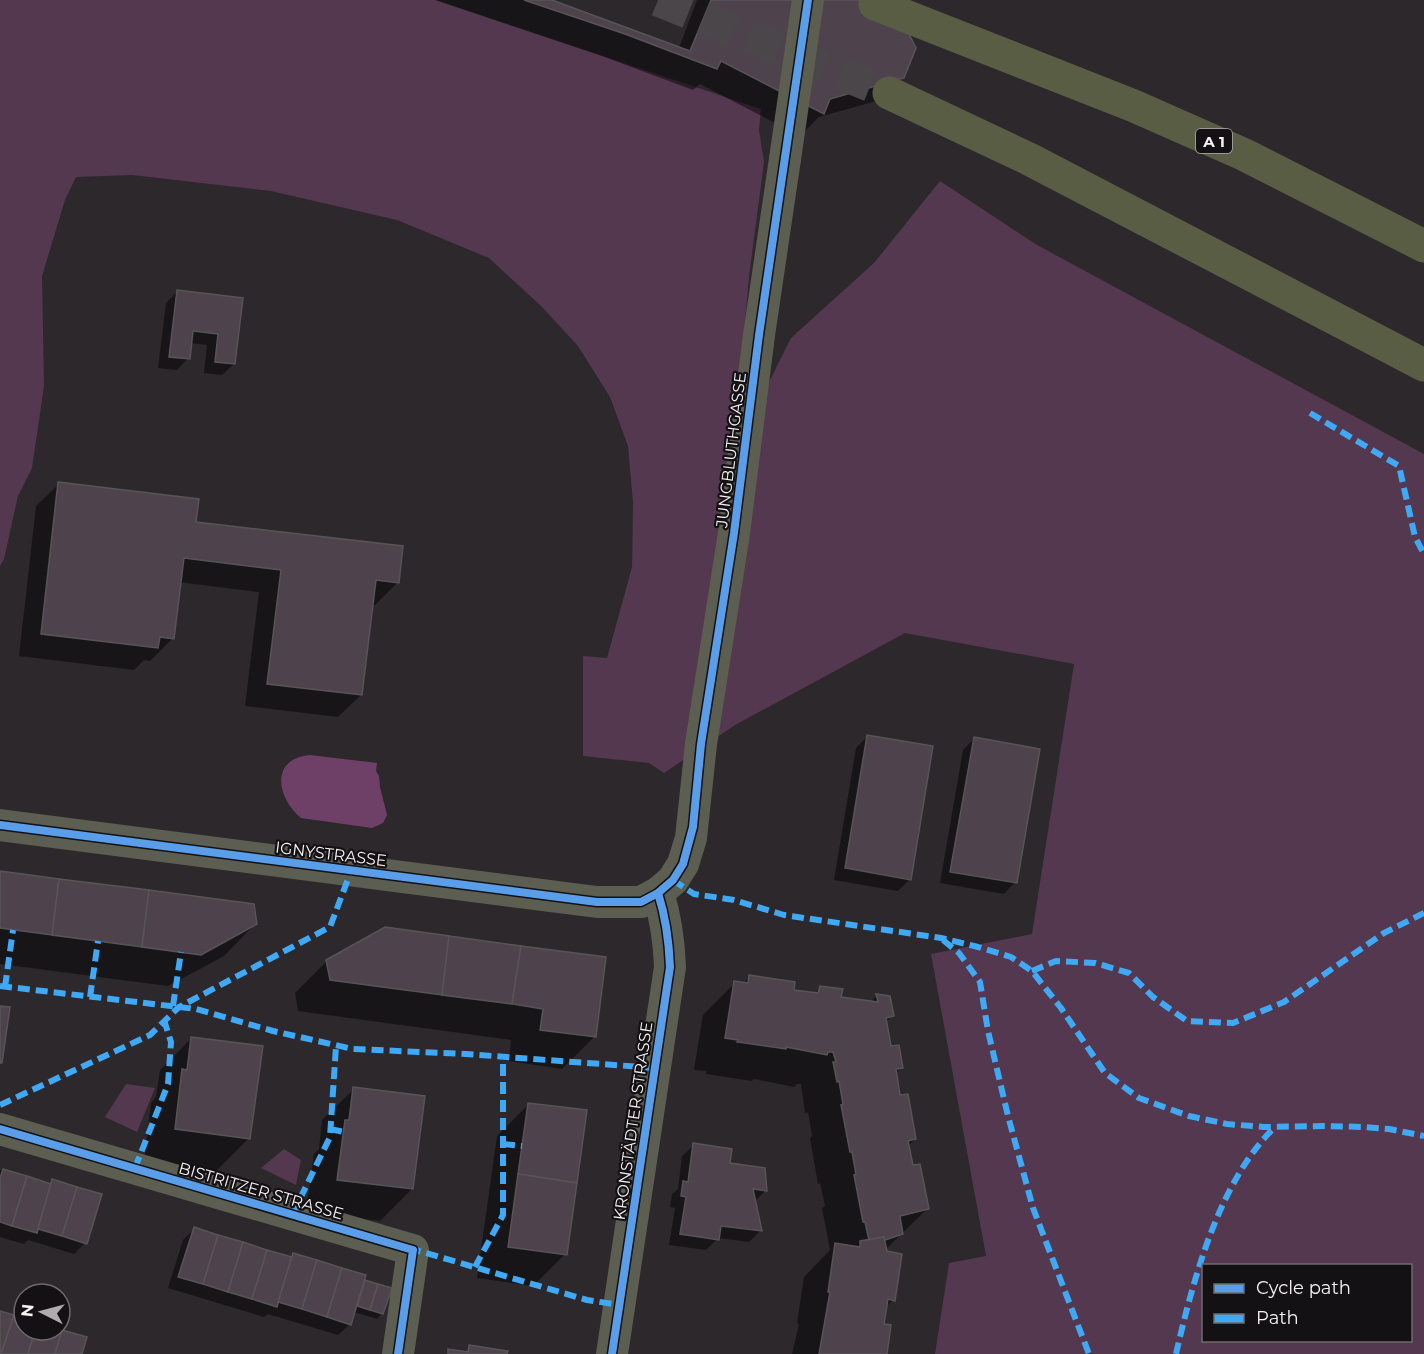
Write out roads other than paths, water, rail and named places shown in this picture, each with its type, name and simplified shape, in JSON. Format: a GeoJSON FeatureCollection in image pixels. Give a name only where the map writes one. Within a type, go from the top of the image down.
{"type":"FeatureCollection","features":[{"type":"Feature","properties":{"kind":"highway","name":"A 1"},"geometry":{"type":"LineString","coordinates":[[875,4],[1134,106],[1235,150],[1424,246]]}},
{"type":"Feature","properties":{"kind":"highway"},"geometry":{"type":"LineString","coordinates":[[889,93],[1029,159],[1424,365]]}},
{"type":"Feature","properties":{"kind":"street","name":"JUNGBLUTHGASSE"},"geometry":{"type":"LineString","coordinates":[[657,893],[673,880],[683,864],[693,827],[701,744],[734,533],[759,335],[808,0]]}},
{"type":"Feature","properties":{"kind":"street","name":"IGNYSTRASSE"},"geometry":{"type":"LineString","coordinates":[[0,825],[597,903],[640,902],[657,893]]}},
{"type":"Feature","properties":{"kind":"street","name":"KRONSTÄDTER STRASSE"},"geometry":{"type":"LineString","coordinates":[[612,1354],[670,967],[669,934],[665,913],[657,893]]}},
{"type":"Feature","properties":{"kind":"street","name":"BISTRITZER STRASSE"},"geometry":{"type":"LineString","coordinates":[[0,1129],[413,1250],[398,1354]]}},
{"type":"Feature","properties":{"kind":"tunnel"},"geometry":{"type":"LineString","coordinates":[[658,0],[889,93]]}}]}
